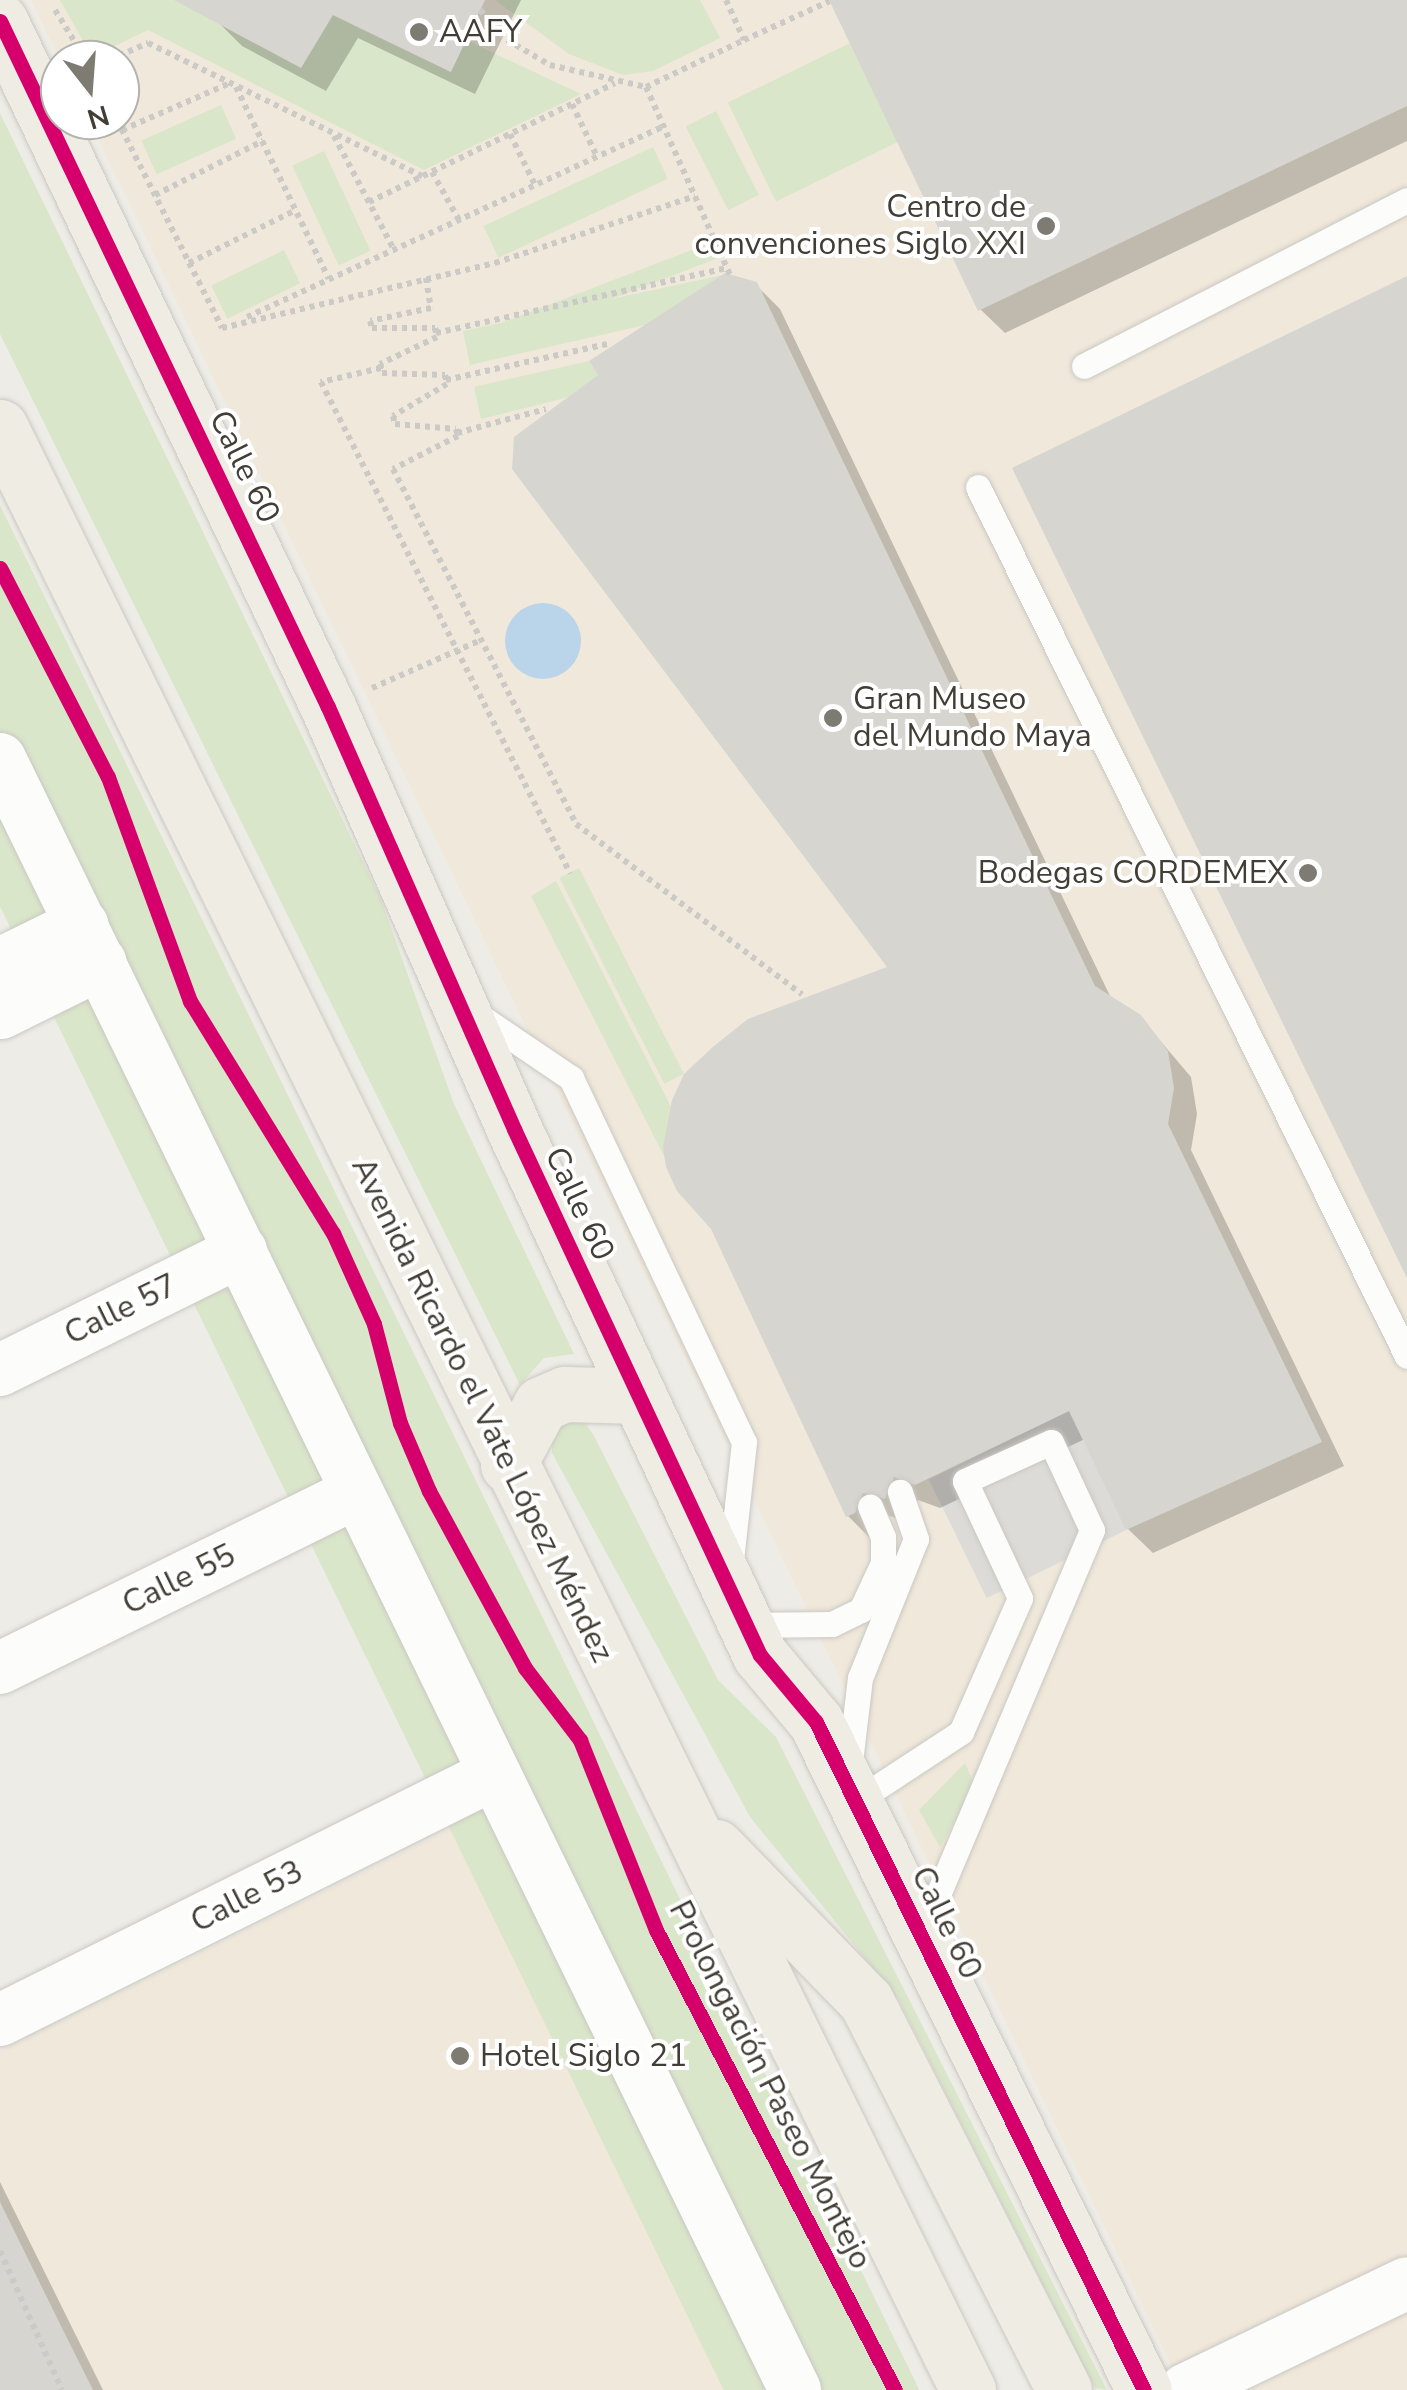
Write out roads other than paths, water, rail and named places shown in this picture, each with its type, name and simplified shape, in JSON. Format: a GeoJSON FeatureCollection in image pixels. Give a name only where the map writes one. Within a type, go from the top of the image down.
{"type":"FeatureCollection","features":[{"type":"Feature","properties":{"kind":"main road","name":"Calle 60"},"geometry":{"type":"LineString","coordinates":[[0,22],[328,707],[458,1003],[760,1655],[816,1722],[1144,2390]]}},
{"type":"Feature","properties":{"kind":"main road","name":"Avenida Ricardo el Vate López Méndez"},"geometry":{"type":"LineString","coordinates":[[0,427],[508,1465],[968,2390]]}},
{"type":"Feature","properties":{"kind":"main road"},"geometry":{"type":"LineString","coordinates":[[508,1465],[541,1404],[565,1394],[639,1396]]}},
{"type":"Feature","properties":{"kind":"main road"},"geometry":{"type":"LineString","coordinates":[[682,1813],[866,2001],[1064,2390]]}},
{"type":"Feature","properties":{"kind":"street"},"geometry":{"type":"LineString","coordinates":[[0,759],[795,2390]]}},
{"type":"Feature","properties":{"kind":"street"},"geometry":{"type":"LineString","coordinates":[[0,965],[90,944]]}},
{"type":"Feature","properties":{"kind":"street"},"geometry":{"type":"LineString","coordinates":[[0,1011],[90,944]]}},
{"type":"Feature","properties":{"kind":"street","name":"Calle 57"},"geometry":{"type":"LineString","coordinates":[[0,1370],[242,1251]]}},
{"type":"Feature","properties":{"kind":"street","name":"Calle 55"},"geometry":{"type":"LineString","coordinates":[[0,1668],[357,1492]]}},
{"type":"Feature","properties":{"kind":"street","name":"Calle 53"},"geometry":{"type":"LineString","coordinates":[[0,2020],[494,1774]]}},
{"type":"Feature","properties":{"kind":"street"},"geometry":{"type":"LineString","coordinates":[[1186,2390],[1407,2282]]}},
{"type":"Feature","properties":{"kind":"lane"},"geometry":{"type":"LineString","coordinates":[[1084,366],[1407,200]]}},
{"type":"Feature","properties":{"kind":"lane"},"geometry":{"type":"LineString","coordinates":[[978,487],[1407,1356]]}},
{"type":"Feature","properties":{"kind":"lane"},"geometry":{"type":"LineString","coordinates":[[458,1003],[571,1078],[744,1442],[737,1606],[832,1624],[862,1610],[883,1563],[883,1537],[870,1507]]}},
{"type":"Feature","properties":{"kind":"lane"},"geometry":{"type":"LineString","coordinates":[[852,1793],[961,1732],[1020,1598],[965,1482],[1051,1442],[1092,1530],[921,1935]]}},
{"type":"Feature","properties":{"kind":"lane"},"geometry":{"type":"LineString","coordinates":[[852,1793],[860,1678],[916,1540],[900,1492]]}},
{"type":"Feature","properties":{"kind":"water"},"geometry":{"type":"Polygon","coordinates":[[[543,603],[570,614],[581,641],[570,668],[543,679],[516,668],[505,641],[516,614],[543,603]]]}},
{"type":"Feature","properties":{"kind":"place","name":"AAFY"},"geometry":{"type":"Point","coordinates":[419,32]}},
{"type":"Feature","properties":{"kind":"place","name":"Centro de convenciones Siglo XXI"},"geometry":{"type":"Point","coordinates":[1046,226]}},
{"type":"Feature","properties":{"kind":"place","name":"Gran Museo del Mundo Maya"},"geometry":{"type":"Point","coordinates":[833,718]}},
{"type":"Feature","properties":{"kind":"place","name":"Bodegas CORDEMEX"},"geometry":{"type":"Point","coordinates":[1308,873]}},
{"type":"Feature","properties":{"kind":"place","name":"Hotel Siglo 21"},"geometry":{"type":"Point","coordinates":[460,2056]}}]}
